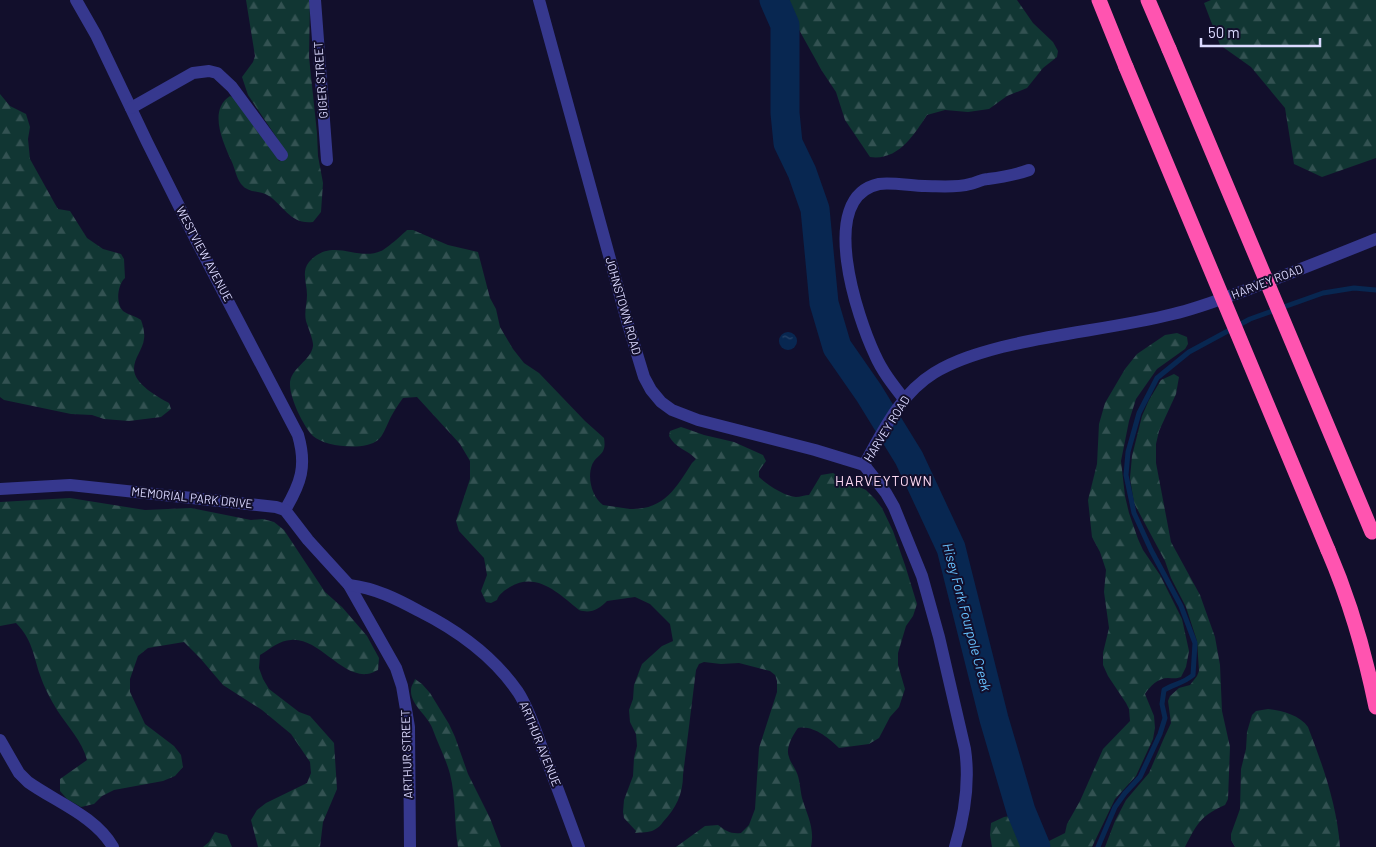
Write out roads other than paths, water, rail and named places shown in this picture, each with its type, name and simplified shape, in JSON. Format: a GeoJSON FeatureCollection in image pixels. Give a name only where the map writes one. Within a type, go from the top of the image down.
{"type":"FeatureCollection","features":[{"type":"Feature","properties":{"kind":"highway"},"geometry":{"type":"LineString","coordinates":[[1099,0],[1348,601],[1360,637],[1376,707]]}},
{"type":"Feature","properties":{"kind":"highway"},"geometry":{"type":"LineString","coordinates":[[1148,0],[1374,536]]}},
{"type":"Feature","properties":{"kind":"street","name":"WESTVIEW AVENUE"},"geometry":{"type":"LineString","coordinates":[[76,0],[96,36],[196,240],[298,435],[302,447],[302,472],[295,493],[285,510]]}},
{"type":"Feature","properties":{"kind":"street","name":"GIGER STREET"},"geometry":{"type":"LineString","coordinates":[[315,0],[327,160]]}},
{"type":"Feature","properties":{"kind":"street","name":"JOHNSTOWN ROAD"},"geometry":{"type":"LineString","coordinates":[[539,0],[627,321],[644,377],[651,390],[661,402],[672,410],[698,420],[815,450],[864,465]]}},
{"type":"Feature","properties":{"kind":"street"},"geometry":{"type":"LineString","coordinates":[[131,108],[193,73],[209,71],[216,73],[232,87],[282,155]]}},
{"type":"Feature","properties":{"kind":"street"},"geometry":{"type":"LineString","coordinates":[[901,404],[875,355],[857,309],[846,255],[848,215],[853,203],[870,187],[880,184],[969,185],[986,179],[1013,176],[1029,170]]}},
{"type":"Feature","properties":{"kind":"street","name":"HARVEY ROAD"},"geometry":{"type":"LineString","coordinates":[[955,847],[965,811],[968,766],[939,637],[922,576],[902,526],[886,493],[864,465],[901,404],[918,385],[936,372],[954,363],[1021,343],[1174,314],[1204,305],[1376,239]]}},
{"type":"Feature","properties":{"kind":"street","name":"MEMORIAL PARK DRIVE"},"geometry":{"type":"LineString","coordinates":[[0,489],[70,485],[267,506],[285,510]]}},
{"type":"Feature","properties":{"kind":"street"},"geometry":{"type":"LineString","coordinates":[[285,510],[308,540],[349,585]]}},
{"type":"Feature","properties":{"kind":"street","name":"ARTHUR STREET"},"geometry":{"type":"LineString","coordinates":[[349,585],[389,654],[402,686],[409,727],[410,847]]}},
{"type":"Feature","properties":{"kind":"street","name":"ARTHUR AVENUE"},"geometry":{"type":"LineString","coordinates":[[349,585],[363,586],[379,592],[447,626],[473,645],[511,684],[524,703],[579,847]]}},
{"type":"Feature","properties":{"kind":"street"},"geometry":{"type":"LineString","coordinates":[[0,740],[13,765],[28,782],[98,828],[108,838],[113,847]]}},
{"type":"Feature","properties":{"kind":"water"},"geometry":{"type":"Polygon","coordinates":[[[788,332],[794,335],[797,341],[794,347],[788,350],[782,347],[779,341],[782,335],[788,332]]]}},
{"type":"Feature","properties":{"kind":"waterway","name":"Hisey Fork Fourpole Creek"},"geometry":{"type":"LineString","coordinates":[[774,0],[785,25],[785,113],[788,143],[802,172],[815,209],[824,303],[837,347],[869,393],[909,458],[951,548],[994,719],[1021,811],[1036,847]]}},
{"type":"Feature","properties":{"kind":"waterway"},"geometry":{"type":"LineString","coordinates":[[1098,847],[1115,807],[1140,777],[1160,734],[1165,718],[1162,704],[1164,690],[1193,675],[1195,643],[1181,606],[1151,550],[1134,513],[1126,475],[1128,452],[1139,413],[1157,378],[1189,352],[1250,319],[1323,293],[1354,288],[1376,290]]}},
{"type":"Feature","properties":{"kind":"district","name":"HARVEYTOWN"},"geometry":{"type":"Point","coordinates":[884,481]}}]}
